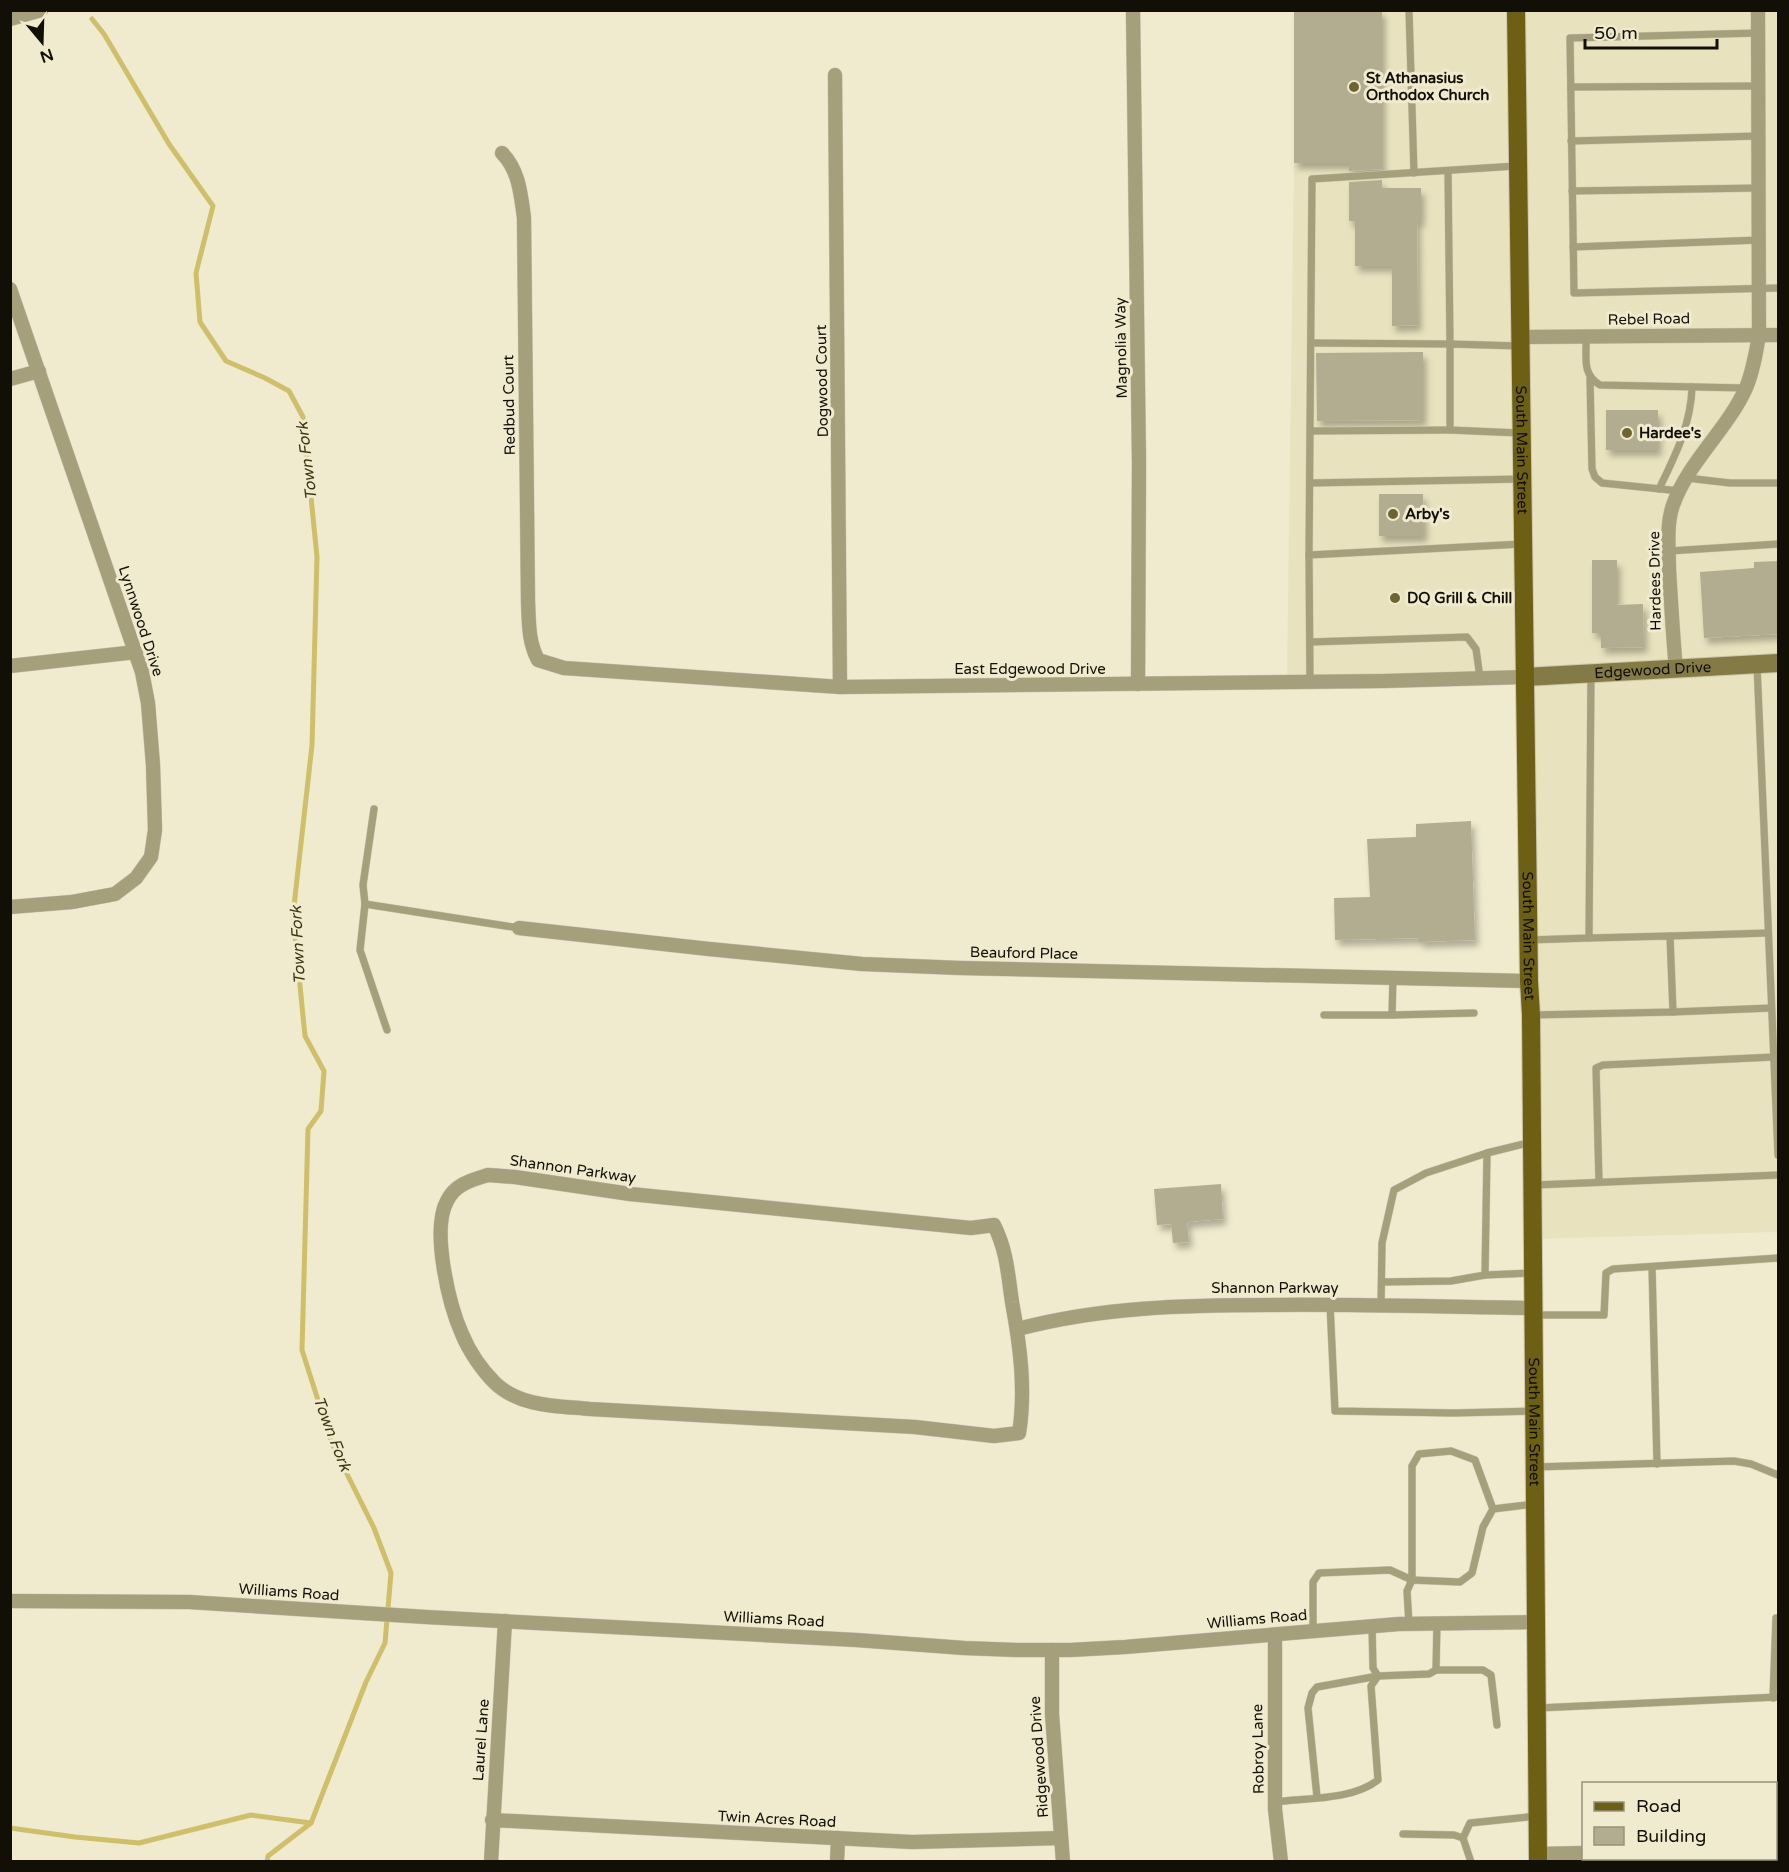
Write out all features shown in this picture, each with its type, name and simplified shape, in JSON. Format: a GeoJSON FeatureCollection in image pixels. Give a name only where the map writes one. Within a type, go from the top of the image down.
{"type":"FeatureCollection","features":[{"type":"Feature","properties":{"kind":"main road","name":"South Main Street"},"geometry":{"type":"LineString","coordinates":[[1516,10],[1529,981],[1532,1016],[1538,1858]]}},
{"type":"Feature","properties":{"kind":"street"},"geometry":{"type":"LineString","coordinates":[[10,19],[41,10]]}},
{"type":"Feature","properties":{"kind":"street","name":"Magnolia Way"},"geometry":{"type":"LineString","coordinates":[[1133,10],[1139,463],[1138,684]]}},
{"type":"Feature","properties":{"kind":"street","name":"Hardees Drive"},"geometry":{"type":"LineString","coordinates":[[1676,670],[1671,621],[1668,539],[1673,506],[1687,478],[1728,420],[1746,388],[1754,366],[1759,335],[1758,10]]}},
{"type":"Feature","properties":{"kind":"street","name":"Dogwood Court"},"geometry":{"type":"LineString","coordinates":[[835,75],[840,687]]}},
{"type":"Feature","properties":{"kind":"street","name":"Redbud Court"},"geometry":{"type":"LineString","coordinates":[[502,153],[511,164],[519,184],[524,218],[528,601],[530,639],[538,660]]}},
{"type":"Feature","properties":{"kind":"street","name":"Lynnwood Drive"},"geometry":{"type":"LineString","coordinates":[[10,289],[136,652],[146,688],[150,717],[155,830],[151,857],[136,878],[115,894],[72,902],[10,907]]}},
{"type":"Feature","properties":{"kind":"street","name":"Rebel Road"},"geometry":{"type":"LineString","coordinates":[[1520,341],[1586,336],[1779,334]]}},
{"type":"Feature","properties":{"kind":"street"},"geometry":{"type":"LineString","coordinates":[[10,379],[39,371]]}},
{"type":"Feature","properties":{"kind":"street"},"geometry":{"type":"LineString","coordinates":[[10,666],[136,652]]}},
{"type":"Feature","properties":{"kind":"street","name":"East Edgewood Drive"},"geometry":{"type":"LineString","coordinates":[[538,660],[564,668],[840,687],[1310,682],[1525,677]]}},
{"type":"Feature","properties":{"kind":"street","name":"Edgewood Drive"},"geometry":{"type":"LineString","coordinates":[[1525,677],[1779,663]]}},
{"type":"Feature","properties":{"kind":"street","name":"Beauford Place"},"geometry":{"type":"LineString","coordinates":[[519,928],[862,964],[1529,981]]}},
{"type":"Feature","properties":{"kind":"street","name":"Shannon Parkway"},"geometry":{"type":"LineString","coordinates":[[488,1175],[630,1194],[959,1227],[994,1225],[1003,1242],[1018,1329],[1023,1407],[1019,1432],[1008,1436],[968,1434],[915,1427],[590,1410],[540,1404],[522,1400],[496,1384],[468,1347],[450,1301],[440,1245],[442,1213],[447,1200],[455,1190],[465,1183],[488,1175]]}},
{"type":"Feature","properties":{"kind":"street","name":"Shannon Parkway"},"geometry":{"type":"LineString","coordinates":[[1018,1329],[1069,1317],[1149,1307],[1330,1304],[1534,1312]]}},
{"type":"Feature","properties":{"kind":"street","name":"Williams Road"},"geometry":{"type":"LineString","coordinates":[[10,1601],[189,1602],[964,1648],[1052,1650],[1125,1647],[1437,1622],[1535,1622]]}},
{"type":"Feature","properties":{"kind":"street","name":"Laurel Lane"},"geometry":{"type":"LineString","coordinates":[[491,1862],[505,1621]]}},
{"type":"Feature","properties":{"kind":"street","name":"Robroy Lane"},"geometry":{"type":"LineString","coordinates":[[1275,1635],[1275,1802],[1281,1862]]}},
{"type":"Feature","properties":{"kind":"street","name":"Ridgewood Drive"},"geometry":{"type":"LineString","coordinates":[[1052,1650],[1052,1713],[1064,1862]]}},
{"type":"Feature","properties":{"kind":"street","name":"Twin Acres Road"},"geometry":{"type":"LineString","coordinates":[[492,1820],[912,1842],[1061,1838]]}},
{"type":"Feature","properties":{"kind":"street"},"geometry":{"type":"LineString","coordinates":[[837,1862],[838,1839]]}},
{"type":"Feature","properties":{"kind":"street"},"geometry":{"type":"LineString","coordinates":[[1538,1858],[1582,1854]]}},
{"type":"Feature","properties":{"kind":"lane"},"geometry":{"type":"LineString","coordinates":[[1409,10],[1414,173]]}},
{"type":"Feature","properties":{"kind":"lane"},"geometry":{"type":"LineString","coordinates":[[1758,33],[1570,38],[1574,293],[1779,288]]}},
{"type":"Feature","properties":{"kind":"lane"},"geometry":{"type":"LineString","coordinates":[[1571,87],[1758,86]]}},
{"type":"Feature","properties":{"kind":"lane"},"geometry":{"type":"LineString","coordinates":[[1571,141],[1758,136]]}},
{"type":"Feature","properties":{"kind":"lane"},"geometry":{"type":"LineString","coordinates":[[1310,682],[1312,179],[1518,166]]}},
{"type":"Feature","properties":{"kind":"lane"},"geometry":{"type":"LineString","coordinates":[[1448,171],[1450,430]]}},
{"type":"Feature","properties":{"kind":"lane"},"geometry":{"type":"LineString","coordinates":[[1572,191],[1758,188]]}},
{"type":"Feature","properties":{"kind":"lane"},"geometry":{"type":"LineString","coordinates":[[1573,247],[1759,240]]}},
{"type":"Feature","properties":{"kind":"lane"},"geometry":{"type":"LineString","coordinates":[[1586,336],[1587,373],[1590,379],[1592,470],[1595,477],[1602,483],[1680,491]]}},
{"type":"Feature","properties":{"kind":"lane"},"geometry":{"type":"LineString","coordinates":[[1312,343],[1450,344],[1520,341]]}},
{"type":"Feature","properties":{"kind":"lane"},"geometry":{"type":"LineString","coordinates":[[1590,379],[1600,385],[1746,388]]}},
{"type":"Feature","properties":{"kind":"lane"},"geometry":{"type":"LineString","coordinates":[[1659,489],[1681,444],[1692,404],[1692,387]]}},
{"type":"Feature","properties":{"kind":"lane"},"geometry":{"type":"LineString","coordinates":[[1311,431],[1450,430],[1522,433]]}},
{"type":"Feature","properties":{"kind":"lane"},"geometry":{"type":"LineString","coordinates":[[1687,478],[1730,483],[1779,483]]}},
{"type":"Feature","properties":{"kind":"lane"},"geometry":{"type":"LineString","coordinates":[[1310,483],[1522,479]]}},
{"type":"Feature","properties":{"kind":"lane"},"geometry":{"type":"LineString","coordinates":[[1310,555],[1523,544]]}},
{"type":"Feature","properties":{"kind":"lane"},"geometry":{"type":"LineString","coordinates":[[1669,551],[1779,544]]}},
{"type":"Feature","properties":{"kind":"lane"},"geometry":{"type":"LineString","coordinates":[[1310,642],[1467,637],[1476,649],[1480,678]]}},
{"type":"Feature","properties":{"kind":"lane"},"geometry":{"type":"LineString","coordinates":[[1757,665],[1779,1155]]}},
{"type":"Feature","properties":{"kind":"lane"},"geometry":{"type":"LineString","coordinates":[[1589,938],[1591,674]]}},
{"type":"Feature","properties":{"kind":"lane"},"geometry":{"type":"LineString","coordinates":[[374,809],[363,885],[365,904],[360,950],[387,1030]]}},
{"type":"Feature","properties":{"kind":"lane"},"geometry":{"type":"LineString","coordinates":[[365,904],[519,928]]}},
{"type":"Feature","properties":{"kind":"lane"},"geometry":{"type":"LineString","coordinates":[[1529,940],[1768,933]]}},
{"type":"Feature","properties":{"kind":"lane"},"geometry":{"type":"LineString","coordinates":[[1670,936],[1673,1012]]}},
{"type":"Feature","properties":{"kind":"lane"},"geometry":{"type":"LineString","coordinates":[[1392,1016],[1393,977]]}},
{"type":"Feature","properties":{"kind":"lane"},"geometry":{"type":"LineString","coordinates":[[1532,1016],[1772,1008]]}},
{"type":"Feature","properties":{"kind":"lane"},"geometry":{"type":"LineString","coordinates":[[1324,1015],[1392,1016],[1474,1013]]}},
{"type":"Feature","properties":{"kind":"lane"},"geometry":{"type":"LineString","coordinates":[[1599,1182],[1596,1068],[1603,1065],[1774,1057]]}},
{"type":"Feature","properties":{"kind":"lane"},"geometry":{"type":"LineString","coordinates":[[1381,1305],[1382,1243],[1394,1190],[1426,1173],[1486,1153],[1532,1142]]}},
{"type":"Feature","properties":{"kind":"lane"},"geometry":{"type":"LineString","coordinates":[[1485,1275],[1486,1153]]}},
{"type":"Feature","properties":{"kind":"lane"},"geometry":{"type":"LineString","coordinates":[[1532,1185],[1779,1175]]}},
{"type":"Feature","properties":{"kind":"lane"},"geometry":{"type":"LineString","coordinates":[[1534,1312],[1604,1315],[1606,1273],[1613,1269],[1779,1258]]}},
{"type":"Feature","properties":{"kind":"lane"},"geometry":{"type":"LineString","coordinates":[[1652,1267],[1657,1464]]}},
{"type":"Feature","properties":{"kind":"lane"},"geometry":{"type":"LineString","coordinates":[[1382,1282],[1451,1281],[1485,1275],[1534,1273]]}},
{"type":"Feature","properties":{"kind":"lane"},"geometry":{"type":"LineString","coordinates":[[1330,1304],[1335,1411],[1454,1413],[1534,1411]]}},
{"type":"Feature","properties":{"kind":"lane"},"geometry":{"type":"LineString","coordinates":[[1312,1631],[1313,1582],[1319,1573],[1390,1570],[1413,1580],[1460,1582],[1472,1573],[1483,1527],[1493,1509],[1475,1460],[1452,1451],[1419,1454],[1412,1466],[1413,1580],[1407,1591],[1409,1624]]}},
{"type":"Feature","properties":{"kind":"lane"},"geometry":{"type":"LineString","coordinates":[[1535,1467],[1734,1461],[1751,1464],[1779,1475]]}},
{"type":"Feature","properties":{"kind":"lane"},"geometry":{"type":"LineString","coordinates":[[1493,1509],[1535,1503]]}},
{"type":"Feature","properties":{"kind":"lane"},"geometry":{"type":"LineString","coordinates":[[1536,1708],[1776,1698],[1776,1618],[1779,1618]]}},
{"type":"Feature","properties":{"kind":"lane"},"geometry":{"type":"LineString","coordinates":[[1436,1670],[1437,1622]]}},
{"type":"Feature","properties":{"kind":"lane"},"geometry":{"type":"LineString","coordinates":[[1372,1626],[1373,1668],[1378,1676]]}},
{"type":"Feature","properties":{"kind":"lane"},"geometry":{"type":"LineString","coordinates":[[1317,1797],[1308,1708],[1312,1693],[1317,1687],[1378,1676],[1429,1674],[1436,1670],[1483,1670],[1491,1675],[1497,1725]]}},
{"type":"Feature","properties":{"kind":"lane"},"geometry":{"type":"LineString","coordinates":[[1275,1802],[1349,1793],[1368,1788],[1378,1780],[1371,1686],[1378,1676]]}},
{"type":"Feature","properties":{"kind":"lane"},"geometry":{"type":"LineString","coordinates":[[1471,1862],[1463,1838],[1470,1823],[1537,1816]]}},
{"type":"Feature","properties":{"kind":"lane"},"geometry":{"type":"LineString","coordinates":[[1403,1834],[1454,1835],[1463,1838]]}},
{"type":"Feature","properties":{"kind":"shaded area"},"geometry":{"type":"Polygon","coordinates":[[[1294,11],[1778,11],[1778,1232],[1533,1239],[1525,677],[1287,682],[1294,11]]]}},
{"type":"Feature","properties":{"kind":"building"},"geometry":{"type":"Polygon","coordinates":[[[1294,10],[1382,10],[1382,169],[1349,171],[1349,163],[1294,163],[1294,10]]]}},
{"type":"Feature","properties":{"kind":"building"},"geometry":{"type":"Polygon","coordinates":[[[1382,180],[1382,188],[1421,188],[1421,221],[1417,221],[1418,325],[1392,326],[1392,266],[1355,266],[1355,221],[1349,221],[1349,182],[1382,180]]]}},
{"type":"Feature","properties":{"kind":"building"},"geometry":{"type":"Polygon","coordinates":[[[1423,352],[1423,420],[1317,421],[1316,353],[1423,352]]]}},
{"type":"Feature","properties":{"kind":"building"},"geometry":{"type":"Polygon","coordinates":[[[1606,410],[1658,410],[1658,450],[1606,450],[1606,410]]]}},
{"type":"Feature","properties":{"kind":"building"},"geometry":{"type":"Polygon","coordinates":[[[1379,494],[1423,494],[1424,536],[1379,536],[1379,494]]]}},
{"type":"Feature","properties":{"kind":"building"},"geometry":{"type":"Polygon","coordinates":[[[1592,560],[1617,560],[1617,605],[1643,604],[1644,647],[1601,648],[1601,633],[1592,633],[1592,560]]]}},
{"type":"Feature","properties":{"kind":"building"},"geometry":{"type":"Polygon","coordinates":[[[1779,561],[1779,634],[1704,638],[1700,572],[1754,568],[1754,562],[1779,561]]]}},
{"type":"Feature","properties":{"kind":"building"},"geometry":{"type":"Polygon","coordinates":[[[1471,821],[1475,940],[1419,942],[1419,938],[1335,940],[1334,898],[1370,897],[1367,839],[1416,837],[1416,824],[1471,821]]]}},
{"type":"Feature","properties":{"kind":"building"},"geometry":{"type":"Polygon","coordinates":[[[1221,1184],[1223,1219],[1187,1222],[1189,1242],[1173,1243],[1171,1224],[1157,1225],[1154,1189],[1221,1184]]]}},
{"type":"Feature","properties":{"kind":"waterway","name":"Town Fork"},"geometry":{"type":"LineString","coordinates":[[92,19],[104,34],[169,144],[213,206],[196,273],[200,322],[226,361],[289,391],[303,417],[317,557],[312,745],[293,915],[305,1036],[324,1071],[321,1111],[308,1129],[302,1350],[332,1444],[374,1528],[391,1573],[385,1643],[366,1682],[311,1823],[268,1856],[267,1862]]}},
{"type":"Feature","properties":{"kind":"waterway"},"geometry":{"type":"LineString","coordinates":[[10,1828],[139,1843],[251,1815],[311,1823]]}},
{"type":"Feature","properties":{"kind":"place","name":"St Athanasius Orthodox Church"},"geometry":{"type":"Point","coordinates":[1354,87]}},
{"type":"Feature","properties":{"kind":"place","name":"Hardee's"},"geometry":{"type":"Point","coordinates":[1627,433]}},
{"type":"Feature","properties":{"kind":"place","name":"Arby's"},"geometry":{"type":"Point","coordinates":[1393,514]}},
{"type":"Feature","properties":{"kind":"place","name":"DQ Grill & Chill"},"geometry":{"type":"Point","coordinates":[1395,598]}}]}
